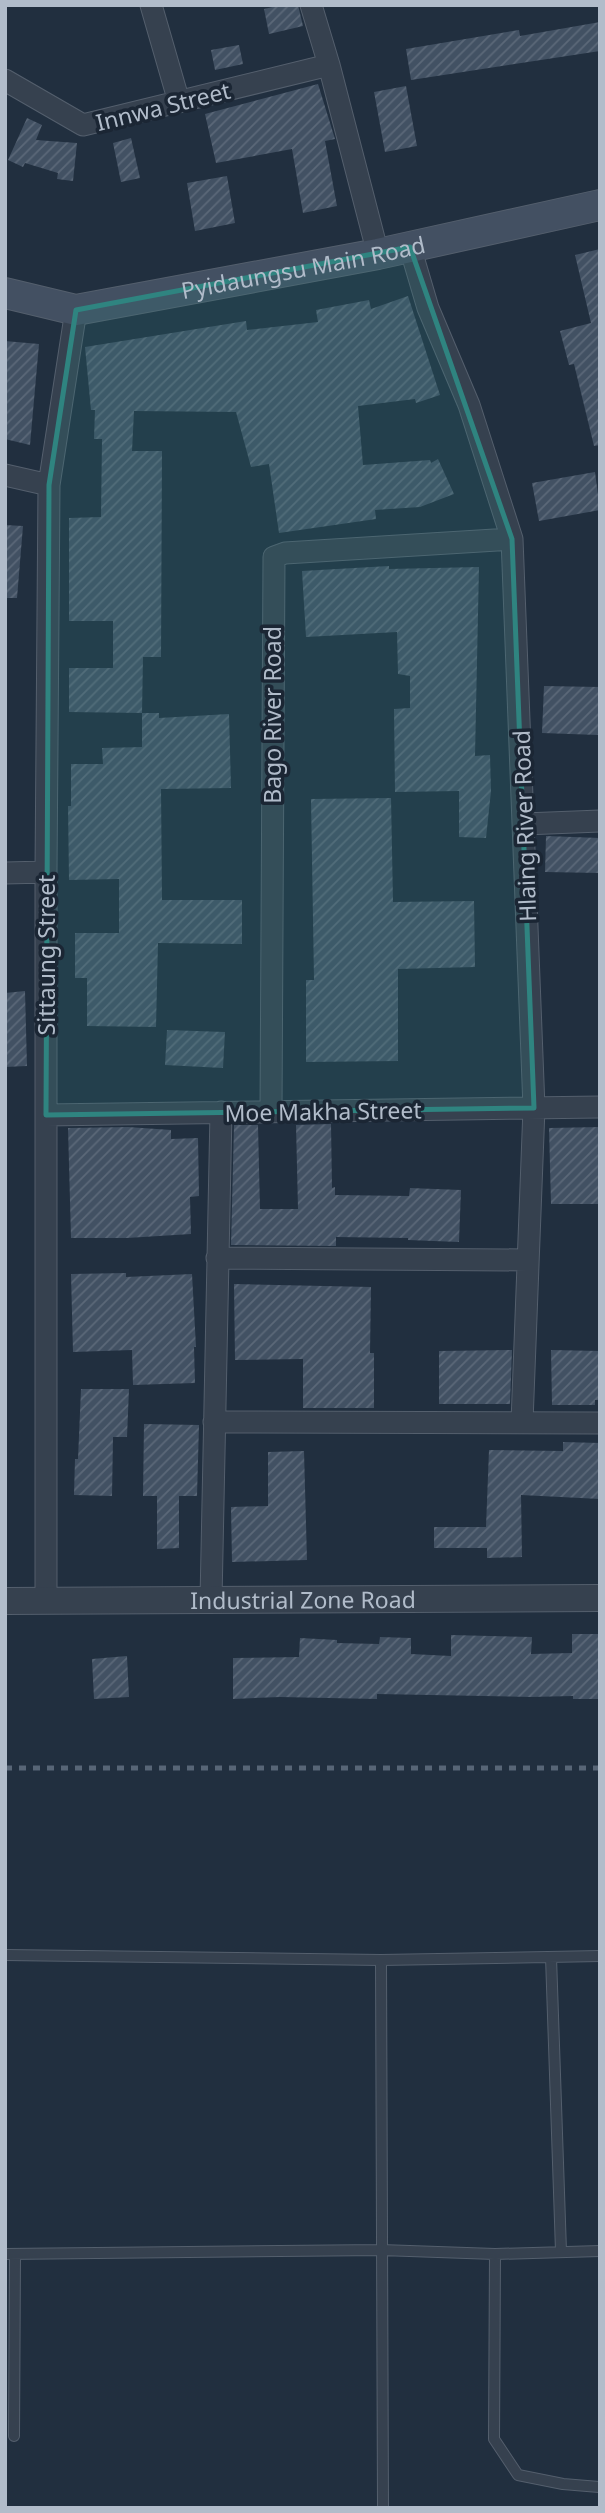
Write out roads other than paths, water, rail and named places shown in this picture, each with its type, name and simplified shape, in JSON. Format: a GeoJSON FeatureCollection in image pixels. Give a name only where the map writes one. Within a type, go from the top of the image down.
{"type":"FeatureCollection","features":[{"type":"Feature","properties":{"kind":"main road","name":"Pyidaungsu Main Road"},"geometry":{"type":"LineString","coordinates":[[5,293],[76,310],[378,254],[600,205]]}},
{"type":"Feature","properties":{"kind":"street"},"geometry":{"type":"LineString","coordinates":[[151,5],[178,102]]}},
{"type":"Feature","properties":{"kind":"street"},"geometry":{"type":"LineString","coordinates":[[311,5],[378,254]]}},
{"type":"Feature","properties":{"kind":"street","name":"Innwa Street"},"geometry":{"type":"LineString","coordinates":[[5,80],[83,125],[329,65]]}},
{"type":"Feature","properties":{"kind":"street","name":"Hlaing River Road"},"geometry":{"type":"LineString","coordinates":[[410,247],[428,308],[469,405],[512,539],[534,1108],[522,1422]]}},
{"type":"Feature","properties":{"kind":"street","name":"Sittaung Street"},"geometry":{"type":"LineString","coordinates":[[46,1601],[49,485],[76,310]]}},
{"type":"Feature","properties":{"kind":"street"},"geometry":{"type":"LineString","coordinates":[[5,475],[49,485]]}},
{"type":"Feature","properties":{"kind":"street","name":"Bago River Road"},"geometry":{"type":"LineString","coordinates":[[271,1112],[274,557],[285,553],[512,539]]}},
{"type":"Feature","properties":{"kind":"street"},"geometry":{"type":"LineString","coordinates":[[524,824],[600,821]]}},
{"type":"Feature","properties":{"kind":"street"},"geometry":{"type":"LineString","coordinates":[[5,873],[46,872]]}},
{"type":"Feature","properties":{"kind":"street","name":"Moe Makha Street"},"geometry":{"type":"LineString","coordinates":[[46,1115],[600,1107]]}},
{"type":"Feature","properties":{"kind":"street"},"geometry":{"type":"LineString","coordinates":[[211,1600],[221,1112]]}},
{"type":"Feature","properties":{"kind":"street"},"geometry":{"type":"LineString","coordinates":[[217,1258],[528,1260]]}},
{"type":"Feature","properties":{"kind":"street"},"geometry":{"type":"LineString","coordinates":[[214,1422],[600,1423]]}},
{"type":"Feature","properties":{"kind":"street","name":"Industrial Zone Road"},"geometry":{"type":"LineString","coordinates":[[5,1601],[600,1598]]}},
{"type":"Feature","properties":{"kind":"lane"},"geometry":{"type":"LineString","coordinates":[[5,1955],[381,1960],[600,1956]]}},
{"type":"Feature","properties":{"kind":"lane"},"geometry":{"type":"LineString","coordinates":[[551,1957],[561,2251]]}},
{"type":"Feature","properties":{"kind":"lane"},"geometry":{"type":"LineString","coordinates":[[381,1960],[383,2508]]}},
{"type":"Feature","properties":{"kind":"lane"},"geometry":{"type":"LineString","coordinates":[[14,2435],[10,2254],[381,2250],[495,2254],[600,2251]]}},
{"type":"Feature","properties":{"kind":"lane"},"geometry":{"type":"LineString","coordinates":[[495,2254],[494,2439],[518,2475],[563,2484],[599,2487]]}},
{"type":"Feature","properties":{"kind":"railway"},"geometry":{"type":"LineString","coordinates":[[5,1768],[600,1768]]}}]}
